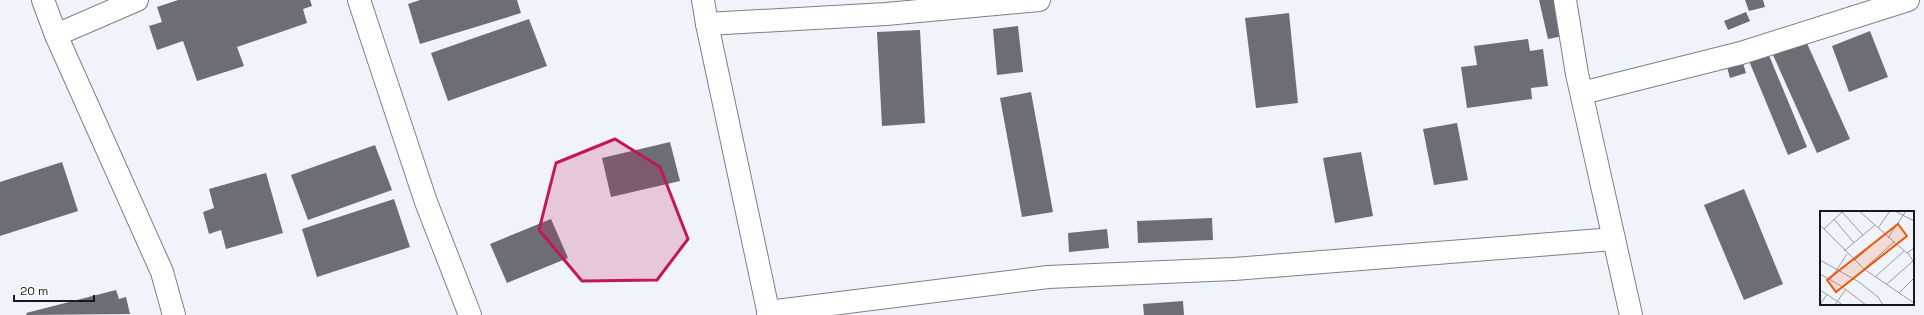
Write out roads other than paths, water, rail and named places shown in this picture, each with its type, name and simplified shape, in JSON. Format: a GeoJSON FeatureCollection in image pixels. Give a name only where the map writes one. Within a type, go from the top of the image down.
{"type":"FeatureCollection","features":[{"type":"Feature","properties":{"kind":"street"},"geometry":{"type":"LineString","coordinates":[[43,0],[56,35],[162,272],[174,315]]}},
{"type":"Feature","properties":{"kind":"street"},"geometry":{"type":"LineString","coordinates":[[56,35],[137,0]]}},
{"type":"Feature","properties":{"kind":"street"},"geometry":{"type":"LineString","coordinates":[[359,0],[426,202],[470,315]]}},
{"type":"Feature","properties":{"kind":"street"},"geometry":{"type":"LineString","coordinates":[[703,0],[769,314],[1048,277],[1234,269],[1614,239]]}},
{"type":"Feature","properties":{"kind":"street"},"geometry":{"type":"LineString","coordinates":[[707,24],[886,14],[1038,0]]}},
{"type":"Feature","properties":{"kind":"street"},"geometry":{"type":"LineString","coordinates":[[1565,0],[1582,93],[1631,315]]}},
{"type":"Feature","properties":{"kind":"street"},"geometry":{"type":"LineString","coordinates":[[1582,93],[1741,53],[1908,0]]}}]}
